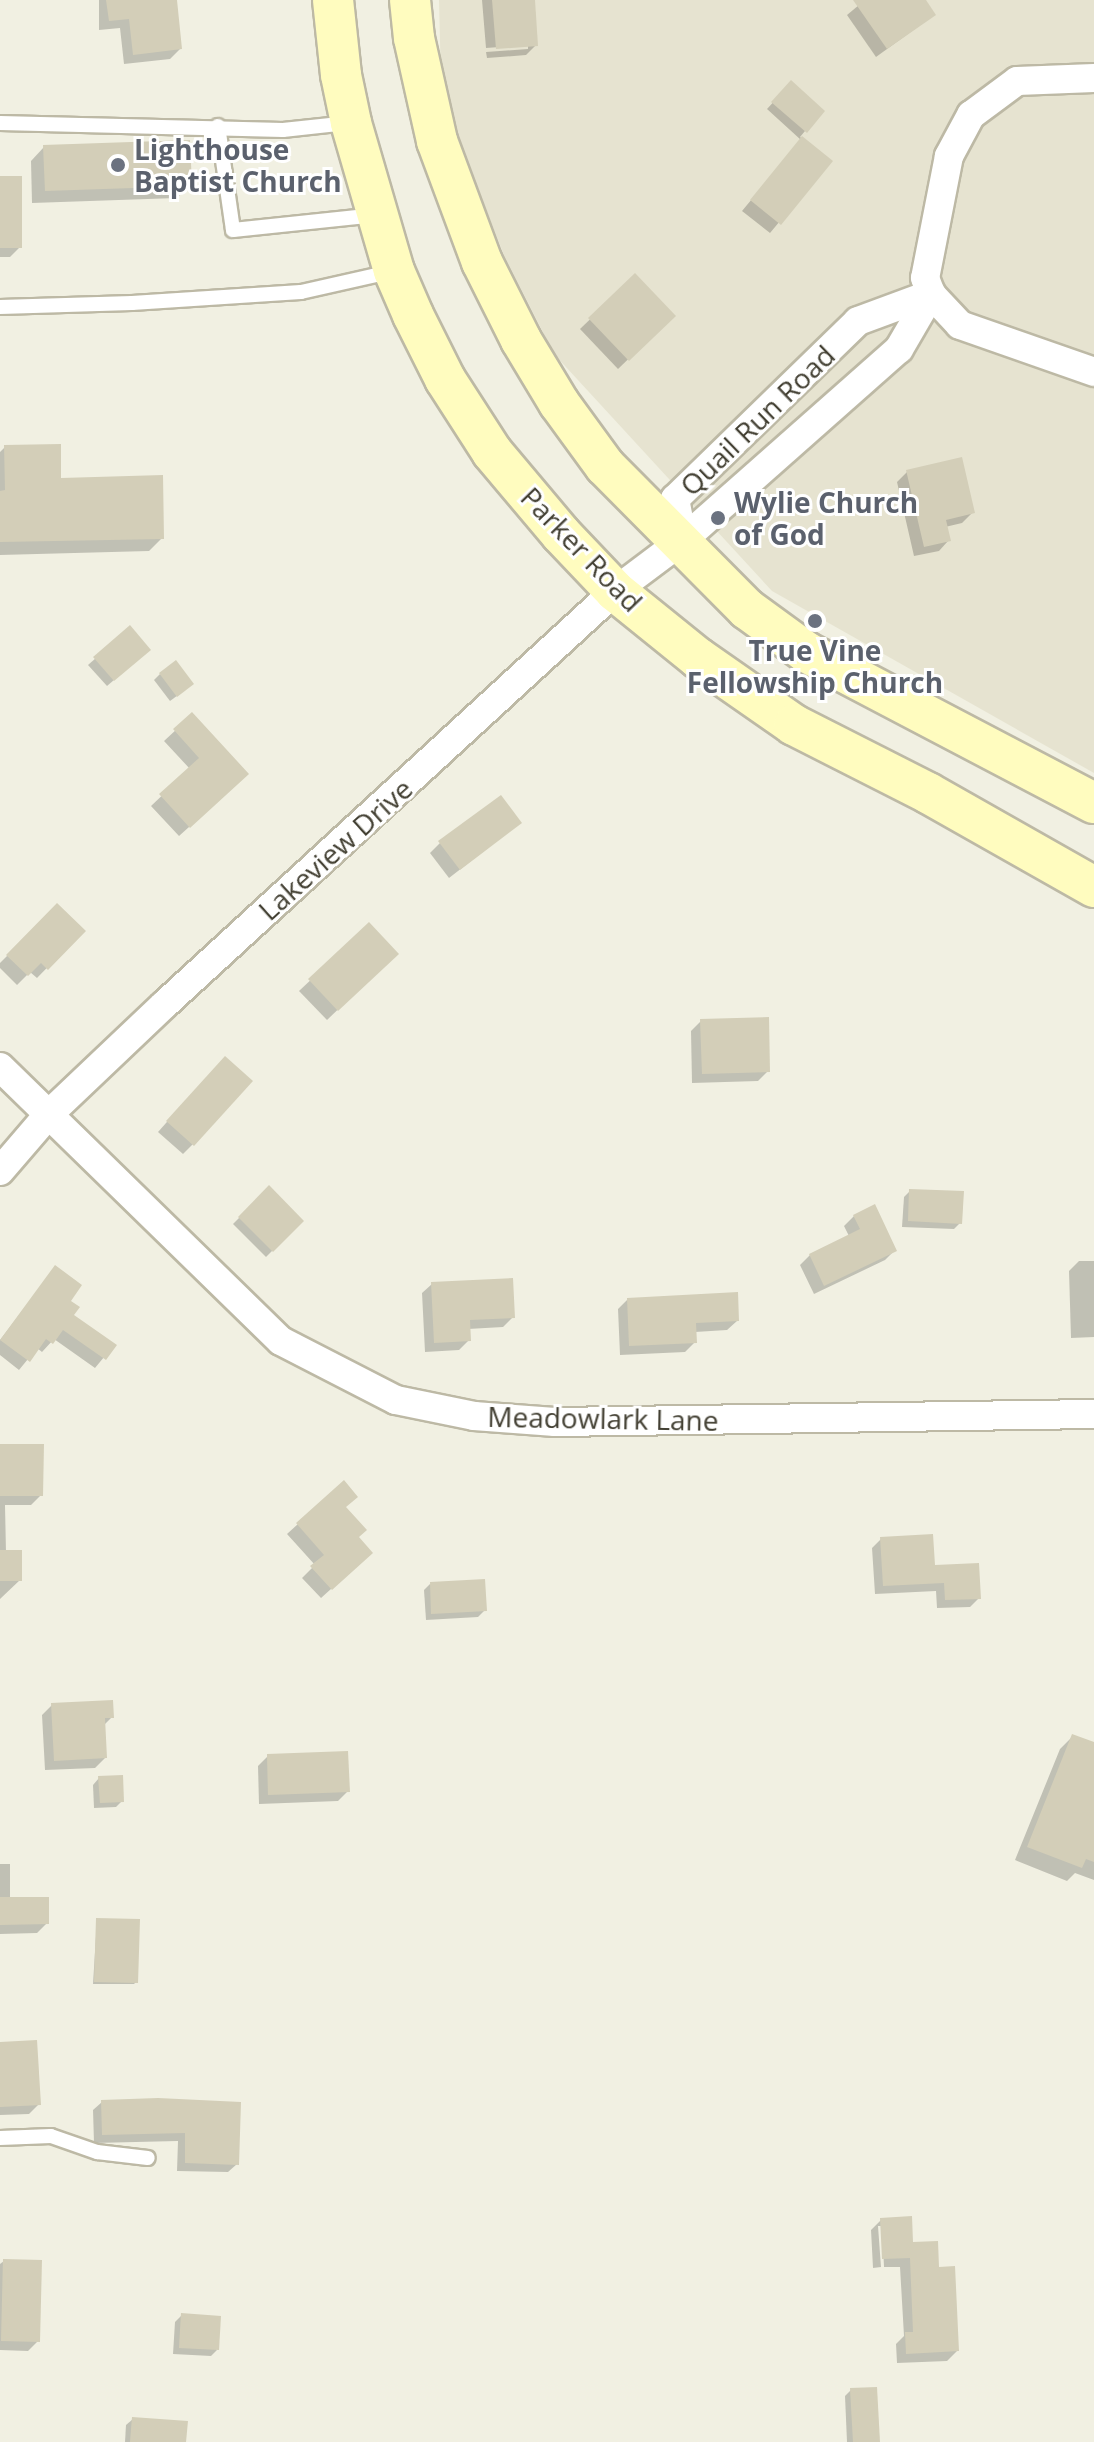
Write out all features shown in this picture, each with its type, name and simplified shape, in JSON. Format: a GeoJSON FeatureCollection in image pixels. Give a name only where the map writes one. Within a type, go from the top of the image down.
{"type":"FeatureCollection","features":[{"type":"Feature","properties":{"kind":"main road","name":"Parker Road"},"geometry":{"type":"LineString","coordinates":[[333,0],[341,75],[351,123],[394,271],[445,379],[492,452],[615,591],[698,658],[794,725],[928,793],[1094,887]]}},
{"type":"Feature","properties":{"kind":"main road"},"geometry":{"type":"LineString","coordinates":[[410,0],[414,38],[437,141],[482,262],[521,340],[559,403],[605,466],[683,540],[747,609],[806,652],[1094,803]]}},
{"type":"Feature","properties":{"kind":"street"},"geometry":{"type":"LineString","coordinates":[[1094,78],[1017,81],[971,115],[949,156],[925,278],[931,294],[960,325],[1094,372]]}},
{"type":"Feature","properties":{"kind":"street","name":"Quail Run Road"},"geometry":{"type":"LineString","coordinates":[[683,540],[899,349],[931,294]]}},
{"type":"Feature","properties":{"kind":"street","name":"Quail Run Road"},"geometry":{"type":"LineString","coordinates":[[683,540],[675,499],[858,321],[931,294]]}},
{"type":"Feature","properties":{"kind":"street","name":"Lakeview Drive"},"geometry":{"type":"LineString","coordinates":[[0,1171],[48,1115],[615,591],[683,540]]}},
{"type":"Feature","properties":{"kind":"street","name":"Meadowlark Lane"},"geometry":{"type":"LineString","coordinates":[[0,1067],[281,1341],[396,1400],[474,1416],[555,1422],[1094,1414]]}},
{"type":"Feature","properties":{"kind":"lane"},"geometry":{"type":"LineString","coordinates":[[0,123],[283,130],[351,123]]}},
{"type":"Feature","properties":{"kind":"lane"},"geometry":{"type":"LineString","coordinates":[[218,126],[233,230],[376,215]]}},
{"type":"Feature","properties":{"kind":"lane"},"geometry":{"type":"LineString","coordinates":[[0,307],[132,303],[301,292],[394,271]]}},
{"type":"Feature","properties":{"kind":"lane"},"geometry":{"type":"LineString","coordinates":[[0,2138],[51,2136],[97,2152],[148,2158]]}},
{"type":"Feature","properties":{"kind":"shaded area"},"geometry":{"type":"Polygon","coordinates":[[[439,0],[1094,0],[1094,773],[772,591],[554,354],[504,255],[448,113],[441,83],[439,0]]]}},
{"type":"Feature","properties":{"kind":"building"},"geometry":{"type":"Polygon","coordinates":[[[106,0],[177,0],[182,49],[133,55],[129,19],[109,21],[106,0]]]}},
{"type":"Feature","properties":{"kind":"building"},"geometry":{"type":"Polygon","coordinates":[[[492,0],[535,0],[538,46],[496,49],[492,0]]]}},
{"type":"Feature","properties":{"kind":"building"},"geometry":{"type":"Polygon","coordinates":[[[853,0],[926,0],[936,15],[887,49],[853,0]]]}},
{"type":"Feature","properties":{"kind":"building"},"geometry":{"type":"Polygon","coordinates":[[[791,80],[825,111],[807,133],[771,102],[791,80]]]}},
{"type":"Feature","properties":{"kind":"building"},"geometry":{"type":"Polygon","coordinates":[[[802,136],[833,161],[781,225],[750,200],[802,136]]]}},
{"type":"Feature","properties":{"kind":"building","name":"Lighthouse Baptist Church"},"geometry":{"type":"Polygon","coordinates":[[[190,140],[192,186],[45,191],[43,145],[190,140]]]}},
{"type":"Feature","properties":{"kind":"building"},"geometry":{"type":"Polygon","coordinates":[[[0,176],[22,176],[22,248],[0,248],[0,176]]]}},
{"type":"Feature","properties":{"kind":"building"},"geometry":{"type":"Polygon","coordinates":[[[635,273],[676,316],[629,361],[588,318],[635,273]]]}},
{"type":"Feature","properties":{"kind":"building"},"geometry":{"type":"Polygon","coordinates":[[[61,444],[61,478],[163,475],[164,539],[0,542],[0,491],[5,490],[4,445],[61,444]]]}},
{"type":"Feature","properties":{"kind":"building"},"geometry":{"type":"Polygon","coordinates":[[[962,457],[975,513],[946,520],[951,541],[924,547],[906,470],[962,457]]]}},
{"type":"Feature","properties":{"kind":"building"},"geometry":{"type":"Polygon","coordinates":[[[130,625],[151,650],[114,681],[93,657],[130,625]]]}},
{"type":"Feature","properties":{"kind":"building"},"geometry":{"type":"Polygon","coordinates":[[[176,660],[194,684],[177,697],[159,673],[176,660]]]}},
{"type":"Feature","properties":{"kind":"building"},"geometry":{"type":"Polygon","coordinates":[[[192,712],[249,774],[190,828],[159,794],[199,758],[173,729],[192,712]]]}},
{"type":"Feature","properties":{"kind":"building"},"geometry":{"type":"Polygon","coordinates":[[[501,795],[522,823],[460,870],[438,841],[501,795]]]}},
{"type":"Feature","properties":{"kind":"building"},"geometry":{"type":"Polygon","coordinates":[[[57,903],[86,931],[48,970],[41,963],[28,976],[6,955],[57,903]]]}},
{"type":"Feature","properties":{"kind":"building"},"geometry":{"type":"Polygon","coordinates":[[[369,922],[399,954],[338,1011],[308,979],[369,922]]]}},
{"type":"Feature","properties":{"kind":"building"},"geometry":{"type":"Polygon","coordinates":[[[769,1017],[770,1072],[702,1074],[700,1019],[769,1017]]]}},
{"type":"Feature","properties":{"kind":"building"},"geometry":{"type":"Polygon","coordinates":[[[225,1056],[253,1081],[194,1146],[166,1121],[225,1056]]]}},
{"type":"Feature","properties":{"kind":"building"},"geometry":{"type":"Polygon","coordinates":[[[269,1185],[304,1221],[273,1252],[238,1217],[269,1185]]]}},
{"type":"Feature","properties":{"kind":"building"},"geometry":{"type":"Polygon","coordinates":[[[909,1189],[964,1191],[962,1224],[908,1221],[909,1189]]]}},
{"type":"Feature","properties":{"kind":"building"},"geometry":{"type":"Polygon","coordinates":[[[875,1204],[897,1251],[824,1286],[809,1254],[860,1229],[853,1215],[875,1204]]]}},
{"type":"Feature","properties":{"kind":"building"},"geometry":{"type":"Polygon","coordinates":[[[55,1265],[82,1285],[71,1301],[80,1307],[74,1315],[117,1345],[106,1360],[63,1330],[53,1344],[46,1339],[30,1362],[0,1340],[55,1265]]]}},
{"type":"Feature","properties":{"kind":"building"},"geometry":{"type":"Polygon","coordinates":[[[513,1278],[515,1318],[470,1320],[471,1341],[434,1343],[431,1282],[513,1278]]]}},
{"type":"Feature","properties":{"kind":"building"},"geometry":{"type":"Polygon","coordinates":[[[738,1292],[739,1321],[696,1323],[697,1343],[629,1346],[627,1298],[738,1292]]]}},
{"type":"Feature","properties":{"kind":"building"},"geometry":{"type":"Polygon","coordinates":[[[0,1444],[44,1444],[43,1496],[0,1496],[0,1444]]]}},
{"type":"Feature","properties":{"kind":"building"},"geometry":{"type":"Polygon","coordinates":[[[344,1480],[358,1497],[346,1507],[367,1530],[359,1537],[373,1553],[332,1590],[310,1566],[324,1555],[296,1523],[344,1480]]]}},
{"type":"Feature","properties":{"kind":"building"},"geometry":{"type":"Polygon","coordinates":[[[933,1534],[935,1565],[979,1563],[981,1599],[945,1600],[944,1583],[883,1586],[880,1537],[933,1534]]]}},
{"type":"Feature","properties":{"kind":"building"},"geometry":{"type":"Polygon","coordinates":[[[0,1550],[22,1550],[22,1581],[0,1581],[0,1550]]]}},
{"type":"Feature","properties":{"kind":"building"},"geometry":{"type":"Polygon","coordinates":[[[485,1579],[487,1611],[431,1614],[430,1582],[485,1579]]]}},
{"type":"Feature","properties":{"kind":"building"},"geometry":{"type":"Polygon","coordinates":[[[113,1700],[114,1718],[105,1718],[107,1758],[54,1761],[51,1703],[113,1700]]]}},
{"type":"Feature","properties":{"kind":"building"},"geometry":{"type":"Polygon","coordinates":[[[1072,1734],[1094,1742],[1094,1862],[1086,1859],[1082,1868],[1027,1847],[1072,1734]]]}},
{"type":"Feature","properties":{"kind":"building"},"geometry":{"type":"Polygon","coordinates":[[[348,1751],[350,1792],[268,1795],[267,1754],[348,1751]]]}},
{"type":"Feature","properties":{"kind":"building"},"geometry":{"type":"Polygon","coordinates":[[[123,1775],[124,1802],[100,1803],[98,1776],[123,1775]]]}},
{"type":"Feature","properties":{"kind":"building"},"geometry":{"type":"Polygon","coordinates":[[[0,1897],[49,1897],[49,1924],[0,1925],[0,1897]]]}},
{"type":"Feature","properties":{"kind":"building"},"geometry":{"type":"Polygon","coordinates":[[[96,1918],[140,1919],[138,1983],[94,1982],[96,1918]]]}},
{"type":"Feature","properties":{"kind":"building"},"geometry":{"type":"Polygon","coordinates":[[[37,2040],[41,2105],[0,2107],[0,2042],[37,2040]]]}},
{"type":"Feature","properties":{"kind":"building"},"geometry":{"type":"Polygon","coordinates":[[[158,2098],[241,2102],[239,2165],[185,2163],[185,2133],[102,2135],[101,2100],[158,2098]]]}},
{"type":"Feature","properties":{"kind":"building"},"geometry":{"type":"Polygon","coordinates":[[[912,2216],[913,2242],[938,2241],[939,2267],[955,2266],[959,2351],[906,2354],[905,2332],[913,2332],[910,2258],[882,2259],[880,2218],[912,2216]]]}},
{"type":"Feature","properties":{"kind":"building"},"geometry":{"type":"Polygon","coordinates":[[[3,2259],[42,2260],[40,2342],[1,2341],[3,2259]]]}},
{"type":"Feature","properties":{"kind":"building"},"geometry":{"type":"Polygon","coordinates":[[[181,2313],[221,2316],[219,2350],[179,2348],[181,2313]]]}},
{"type":"Feature","properties":{"kind":"building"},"geometry":{"type":"Polygon","coordinates":[[[877,2387],[880,2442],[853,2442],[850,2388],[877,2387]]]}},
{"type":"Feature","properties":{"kind":"building"},"geometry":{"type":"Polygon","coordinates":[[[132,2417],[188,2421],[186,2442],[130,2442],[132,2417]]]}},
{"type":"Feature","properties":{"kind":"place","name":"Lighthouse Baptist Church"},"geometry":{"type":"Point","coordinates":[118,165]}},
{"type":"Feature","properties":{"kind":"place","name":"Wylie Church of God"},"geometry":{"type":"Point","coordinates":[718,518]}},
{"type":"Feature","properties":{"kind":"place","name":"True Vine Fellowship Church"},"geometry":{"type":"Point","coordinates":[815,621]}}]}
